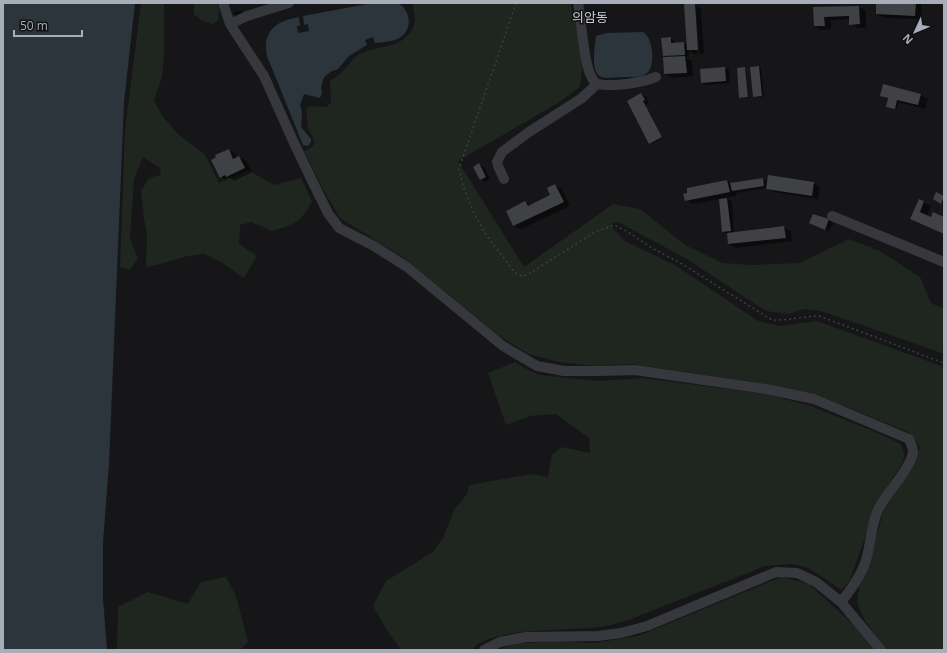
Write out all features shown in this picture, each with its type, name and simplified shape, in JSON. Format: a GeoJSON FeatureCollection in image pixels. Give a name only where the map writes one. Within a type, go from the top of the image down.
{"type":"FeatureCollection","features":[{"type":"Feature","properties":{"kind":"street"},"geometry":{"type":"LineString","coordinates":[[223,3],[230,24],[264,76],[294,144],[328,213],[340,228],[374,246],[407,267],[504,346],[537,366],[564,371],[599,372],[635,370],[766,389],[814,399],[909,439],[914,449],[911,458],[878,512],[864,566],[854,585],[841,602]]}},
{"type":"Feature","properties":{"kind":"street"},"geometry":{"type":"LineString","coordinates":[[230,24],[247,16],[289,3]]}},
{"type":"Feature","properties":{"kind":"street"},"geometry":{"type":"LineString","coordinates":[[578,3],[581,15],[582,38],[589,74],[597,84],[630,84],[646,81],[656,77]]}},
{"type":"Feature","properties":{"kind":"street"},"geometry":{"type":"LineString","coordinates":[[504,179],[497,162],[502,152],[528,132],[582,98],[597,84]]}},
{"type":"Feature","properties":{"kind":"street"},"geometry":{"type":"LineString","coordinates":[[832,216],[944,262]]}},
{"type":"Feature","properties":{"kind":"street"},"geometry":{"type":"LineString","coordinates":[[484,650],[500,642],[526,637],[598,636],[621,633],[647,626],[776,572],[797,573],[816,582],[841,602],[881,650]]}},
{"type":"Feature","properties":{"kind":"path"},"geometry":{"type":"LineString","coordinates":[[516,3],[459,169],[463,186],[472,211],[484,232],[514,272],[522,276],[527,276],[595,232],[614,226],[628,232],[652,248],[682,264],[772,320],[782,320],[803,316],[819,316],[944,363]]}},
{"type":"Feature","properties":{"kind":"shaded area"},"geometry":{"type":"Polygon","coordinates":[[[3,3],[135,3],[124,102],[109,464],[103,542],[103,598],[107,650],[3,650],[3,3]]]}},
{"type":"Feature","properties":{"kind":"shaded area"},"geometry":{"type":"Polygon","coordinates":[[[141,3],[164,3],[164,56],[162,77],[154,100],[162,116],[179,135],[205,155],[219,183],[248,170],[274,185],[301,178],[312,201],[304,214],[296,222],[286,227],[272,231],[251,222],[240,225],[239,244],[257,256],[244,278],[221,262],[204,254],[187,256],[146,267],[147,235],[141,191],[149,178],[160,175],[161,169],[143,157],[134,179],[130,238],[138,259],[129,270],[120,267],[125,130],[141,3]]]}},
{"type":"Feature","properties":{"kind":"shaded area"},"geometry":{"type":"Polygon","coordinates":[[[194,3],[217,3],[219,8],[218,20],[213,24],[202,21],[194,14],[194,3]]]}},
{"type":"Feature","properties":{"kind":"shaded area"},"geometry":{"type":"Polygon","coordinates":[[[373,3],[398,3],[403,7],[409,21],[406,32],[402,36],[392,41],[375,43],[373,37],[365,40],[367,45],[349,56],[338,69],[332,71],[324,77],[320,98],[304,94],[300,105],[302,112],[301,127],[311,139],[311,142],[308,146],[303,145],[267,56],[266,47],[269,34],[272,29],[284,21],[299,17],[300,26],[297,26],[298,33],[309,31],[308,24],[304,25],[303,16],[373,3]]]}},
{"type":"Feature","properties":{"kind":"shaded area"},"geometry":{"type":"Polygon","coordinates":[[[412,3],[570,3],[579,37],[582,68],[580,87],[558,103],[458,161],[524,267],[613,204],[640,209],[685,245],[722,263],[752,265],[800,263],[849,239],[880,251],[920,277],[931,303],[944,309],[944,354],[821,311],[805,309],[788,314],[766,311],[687,259],[618,222],[611,224],[615,231],[625,241],[675,265],[758,321],[780,326],[817,321],[944,367],[944,650],[887,650],[865,621],[857,603],[860,581],[867,568],[883,513],[892,494],[914,462],[920,447],[913,437],[906,431],[814,394],[766,384],[632,364],[594,366],[559,362],[528,354],[498,335],[404,258],[340,218],[321,186],[304,151],[311,148],[315,143],[308,127],[306,109],[311,106],[327,107],[331,102],[330,81],[344,70],[357,56],[370,50],[397,43],[408,35],[415,20],[412,3]]]}},
{"type":"Feature","properties":{"kind":"shaded area"},"geometry":{"type":"Polygon","coordinates":[[[643,32],[649,40],[652,52],[652,64],[645,75],[603,78],[598,74],[595,70],[594,64],[596,36],[607,33],[643,32]]]}},
{"type":"Feature","properties":{"kind":"shaded area"},"geometry":{"type":"Polygon","coordinates":[[[515,362],[540,375],[597,381],[643,378],[766,394],[811,406],[901,444],[904,453],[903,462],[877,503],[850,580],[842,590],[808,568],[794,564],[765,566],[626,621],[602,627],[520,632],[491,638],[478,644],[471,650],[401,650],[388,632],[373,606],[386,581],[433,552],[443,538],[454,510],[467,494],[469,485],[532,474],[548,477],[552,454],[562,447],[590,453],[589,438],[556,414],[530,416],[506,425],[488,373],[515,362]]]}},
{"type":"Feature","properties":{"kind":"shaded area"},"geometry":{"type":"Polygon","coordinates":[[[226,577],[236,596],[248,642],[240,650],[117,650],[118,607],[148,592],[188,604],[201,582],[226,577]]]}},
{"type":"Feature","properties":{"kind":"shaded area"},"geometry":{"type":"Polygon","coordinates":[[[781,577],[809,584],[857,628],[875,650],[497,650],[518,643],[563,641],[594,643],[638,636],[781,577]]]}},
{"type":"Feature","properties":{"kind":"building"},"geometry":{"type":"Polygon","coordinates":[[[876,3],[916,3],[915,16],[876,14],[876,3]]]}},
{"type":"Feature","properties":{"kind":"building"},"geometry":{"type":"Polygon","coordinates":[[[684,4],[695,4],[698,50],[687,50],[684,4]]]}},
{"type":"Feature","properties":{"kind":"building"},"geometry":{"type":"Polygon","coordinates":[[[859,6],[860,24],[849,25],[849,16],[824,17],[825,26],[814,26],[813,7],[859,6]]]}},
{"type":"Feature","properties":{"kind":"building"},"geometry":{"type":"Polygon","coordinates":[[[671,37],[671,43],[684,42],[685,55],[663,56],[661,38],[671,37]]]}},
{"type":"Feature","properties":{"kind":"building"},"geometry":{"type":"Polygon","coordinates":[[[685,56],[687,73],[664,74],[663,57],[685,56]]]}},
{"type":"Feature","properties":{"kind":"building"},"geometry":{"type":"Polygon","coordinates":[[[759,66],[762,96],[753,97],[750,67],[759,66]]]}},
{"type":"Feature","properties":{"kind":"building"},"geometry":{"type":"Polygon","coordinates":[[[725,67],[726,81],[701,83],[700,69],[725,67]]]}},
{"type":"Feature","properties":{"kind":"building"},"geometry":{"type":"Polygon","coordinates":[[[745,67],[748,97],[739,98],[737,68],[745,67]]]}},
{"type":"Feature","properties":{"kind":"building"},"geometry":{"type":"Polygon","coordinates":[[[883,84],[921,94],[918,105],[897,100],[895,109],[886,107],[888,98],[880,96],[883,84]]]}},
{"type":"Feature","properties":{"kind":"building"},"geometry":{"type":"Polygon","coordinates":[[[641,93],[645,100],[643,101],[662,137],[649,144],[627,101],[641,93]]]}},
{"type":"Feature","properties":{"kind":"building"},"geometry":{"type":"Polygon","coordinates":[[[229,149],[233,159],[239,156],[245,168],[226,177],[225,175],[220,178],[211,160],[216,157],[215,155],[229,149]]]}},
{"type":"Feature","properties":{"kind":"building"},"geometry":{"type":"Polygon","coordinates":[[[479,163],[486,177],[480,180],[473,167],[479,163]]]}},
{"type":"Feature","properties":{"kind":"building"},"geometry":{"type":"Polygon","coordinates":[[[768,175],[814,182],[812,196],[766,189],[768,175]]]}},
{"type":"Feature","properties":{"kind":"building"},"geometry":{"type":"Polygon","coordinates":[[[763,178],[764,186],[732,191],[730,183],[763,178]]]}},
{"type":"Feature","properties":{"kind":"building"},"geometry":{"type":"Polygon","coordinates":[[[727,180],[730,192],[685,201],[683,194],[687,193],[687,188],[727,180]]]}},
{"type":"Feature","properties":{"kind":"building"},"geometry":{"type":"Polygon","coordinates":[[[555,184],[564,202],[513,226],[506,211],[525,201],[528,206],[550,195],[547,188],[555,184]]]}},
{"type":"Feature","properties":{"kind":"building"},"geometry":{"type":"Polygon","coordinates":[[[936,192],[944,196],[941,204],[933,199],[936,192]]]}},
{"type":"Feature","properties":{"kind":"building"},"geometry":{"type":"Polygon","coordinates":[[[727,198],[731,231],[722,232],[719,199],[727,198]]]}},
{"type":"Feature","properties":{"kind":"building"},"geometry":{"type":"Polygon","coordinates":[[[919,199],[924,201],[920,212],[931,217],[933,212],[944,217],[944,234],[910,219],[919,199]]]}},
{"type":"Feature","properties":{"kind":"building"},"geometry":{"type":"Polygon","coordinates":[[[813,214],[829,219],[825,230],[809,223],[813,214]]]}},
{"type":"Feature","properties":{"kind":"building"},"geometry":{"type":"Polygon","coordinates":[[[784,226],[786,238],[728,244],[727,233],[784,226]]]}},
{"type":"Feature","properties":{"kind":"district","name":"의암동"},"geometry":{"type":"Point","coordinates":[590,17]}}]}
